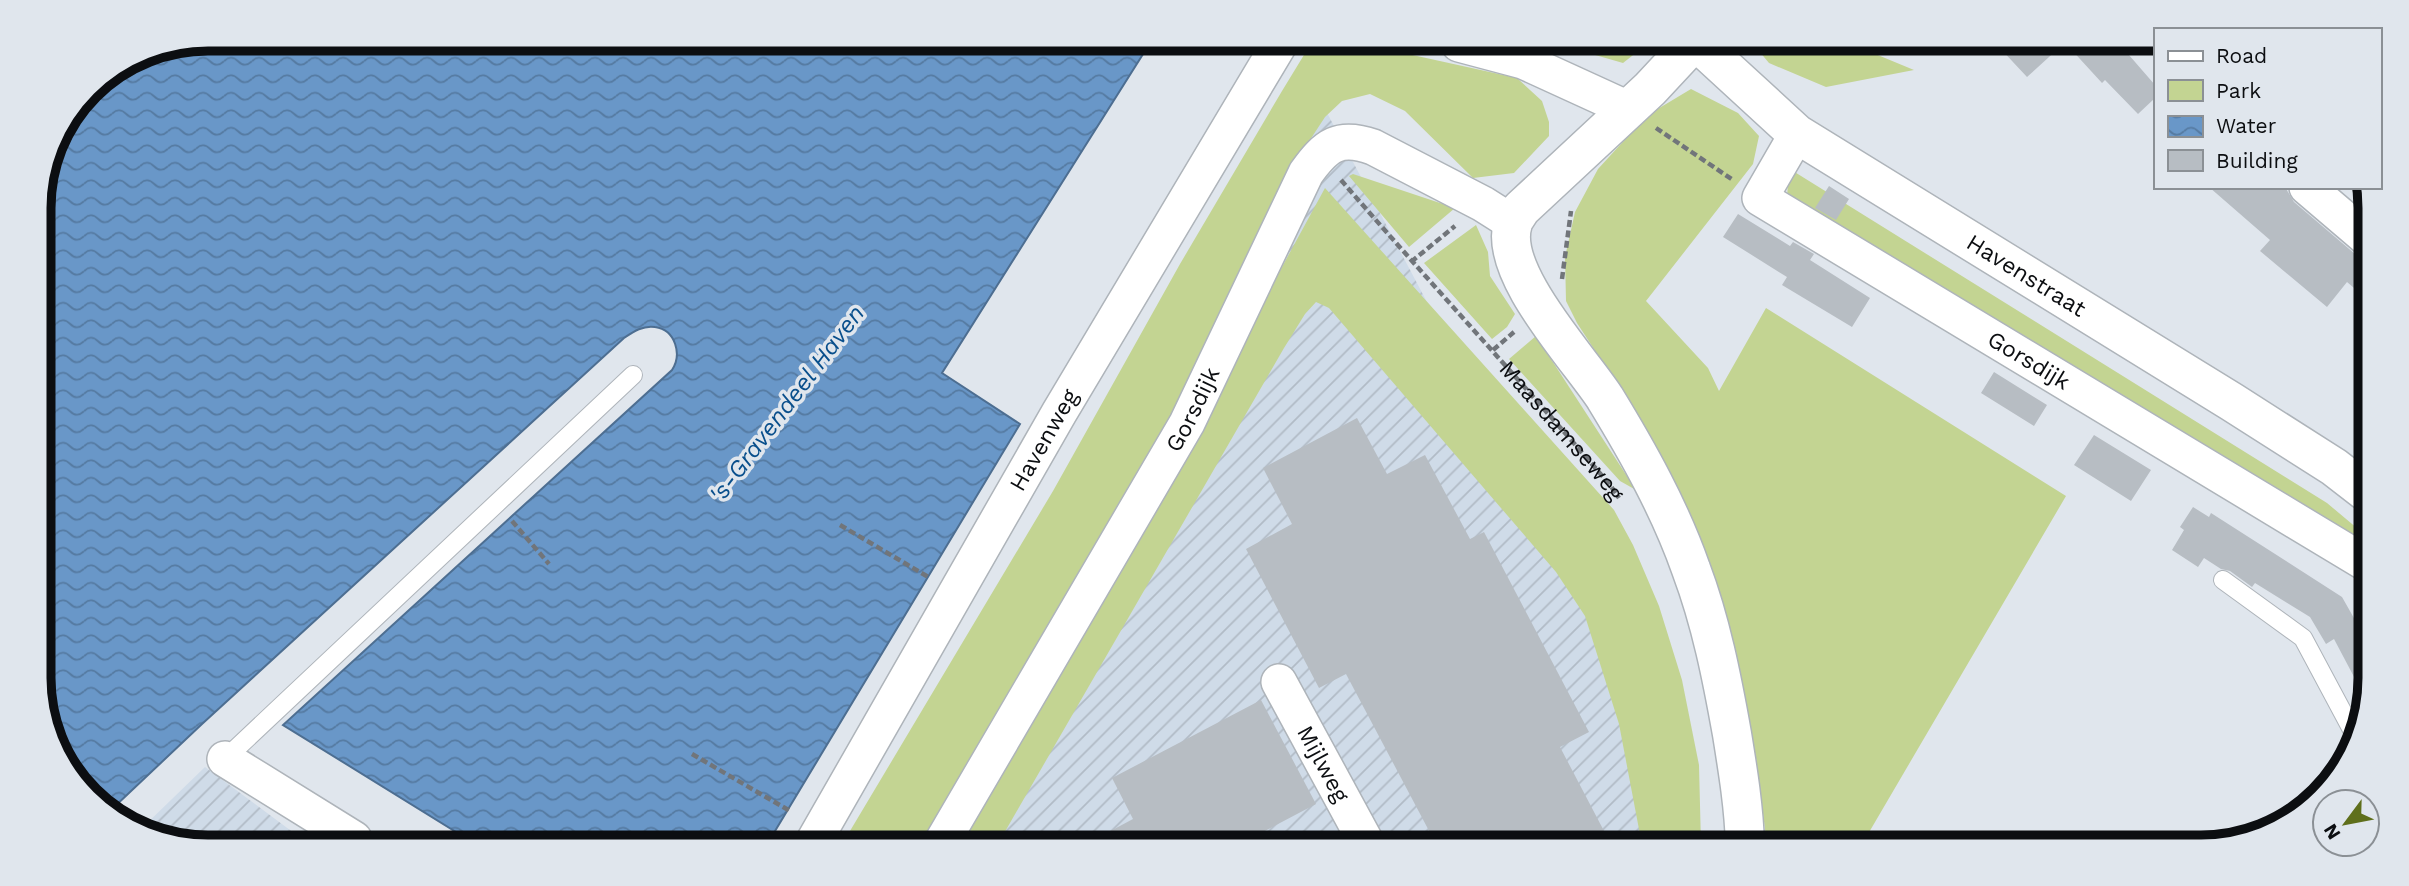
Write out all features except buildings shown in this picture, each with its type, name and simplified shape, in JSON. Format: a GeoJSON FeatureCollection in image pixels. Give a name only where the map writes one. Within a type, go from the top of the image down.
{"type":"FeatureCollection","features":[{"type":"Feature","properties":{"kind":"street","name":"Havenweg"},"geometry":{"type":"LineString","coordinates":[[817,835],[1059,413],[1275,51]]}},
{"type":"Feature","properties":{"kind":"street"},"geometry":{"type":"LineString","coordinates":[[1485,51],[1523,61],[1628,109]]}},
{"type":"Feature","properties":{"kind":"street"},"geometry":{"type":"LineString","coordinates":[[1318,156],[1329,147],[1344,141],[1356,141],[1373,147],[1498,214],[1521,209],[1650,89],[1685,51]]}},
{"type":"Feature","properties":{"kind":"street","name":"Havenstraat"},"geometry":{"type":"LineString","coordinates":[[1707,51],[1797,134],[2255,416],[2334,467],[2358,486]]}},
{"type":"Feature","properties":{"kind":"street"},"geometry":{"type":"LineString","coordinates":[[1760,198],[1797,134]]}},
{"type":"Feature","properties":{"kind":"street","name":"Gorsdijk"},"geometry":{"type":"LineString","coordinates":[[946,835],[1187,423],[1306,173],[1318,156]]}},
{"type":"Feature","properties":{"kind":"street"},"geometry":{"type":"LineString","coordinates":[[2309,189],[2358,230]]}},
{"type":"Feature","properties":{"kind":"street","name":"Gorsdijk"},"geometry":{"type":"LineString","coordinates":[[1760,198],[2358,558]]}},
{"type":"Feature","properties":{"kind":"street","name":"Maasdamseweg"},"geometry":{"type":"LineString","coordinates":[[1498,214],[1520,275],[1541,310],[1603,396],[1637,453],[1664,506],[1691,569],[1723,685],[1739,778],[1744,835]]}},
{"type":"Feature","properties":{"kind":"street","name":"Mijlweg"},"geometry":{"type":"LineString","coordinates":[[1279,682],[1362,835]]}},
{"type":"Feature","properties":{"kind":"street"},"geometry":{"type":"LineString","coordinates":[[225,759],[348,835]]}},
{"type":"Feature","properties":{"kind":"lane"},"geometry":{"type":"LineString","coordinates":[[225,759],[633,375]]}},
{"type":"Feature","properties":{"kind":"lane"},"geometry":{"type":"LineString","coordinates":[[2223,580],[2303,638],[2351,727]]}},
{"type":"Feature","properties":{"kind":"path"},"geometry":{"type":"LineString","coordinates":[[1628,109],[1760,198]]}},
{"type":"Feature","properties":{"kind":"path","name":"Maasdamseweg"},"geometry":{"type":"LineString","coordinates":[[1318,156],[1411,262],[1503,360],[1610,485],[1624,506]]}},
{"type":"Feature","properties":{"kind":"path"},"geometry":{"type":"LineString","coordinates":[[1541,310],[1559,296],[1570,218],[1574,160]]}},
{"type":"Feature","properties":{"kind":"path"},"geometry":{"type":"LineString","coordinates":[[1411,262],[1498,214]]}},
{"type":"Feature","properties":{"kind":"path"},"geometry":{"type":"LineString","coordinates":[[508,517],[549,564]]}},
{"type":"Feature","properties":{"kind":"path"},"geometry":{"type":"LineString","coordinates":[[840,525],[930,579]]}},
{"type":"Feature","properties":{"kind":"path"},"geometry":{"type":"LineString","coordinates":[[692,754],[790,811]]}},
{"type":"Feature","properties":{"kind":"shaded area"},"geometry":{"type":"Polygon","coordinates":[[[1306,73],[1661,745],[1652,835],[909,835],[1306,73]]]}},
{"type":"Feature","properties":{"kind":"shaded area"},"geometry":{"type":"Polygon","coordinates":[[[205,767],[297,835],[187,834],[147,823],[205,767]]]}},
{"type":"Feature","properties":{"kind":"green space"},"geometry":{"type":"Polygon","coordinates":[[[1306,51],[1399,51],[1517,78],[1542,101],[1549,122],[1549,136],[1514,173],[1473,178],[1405,111],[1370,94],[1342,101],[1325,117],[1308,143],[1246,279],[1118,520],[938,835],[848,835],[1053,491],[1180,264],[1306,51]]]}},
{"type":"Feature","properties":{"kind":"green space"},"geometry":{"type":"Polygon","coordinates":[[[1581,51],[1638,51],[1623,63],[1581,51]]]}},
{"type":"Feature","properties":{"kind":"green space"},"geometry":{"type":"Polygon","coordinates":[[[1759,51],[1868,51],[1914,70],[1826,87],[1769,63],[1759,51]]]}},
{"type":"Feature","properties":{"kind":"green space"},"geometry":{"type":"Polygon","coordinates":[[[1691,89],[1738,113],[1759,136],[1753,164],[1646,301],[1708,368],[1719,391],[1766,308],[2066,496],[1867,835],[1766,835],[1756,758],[1736,651],[1713,575],[1681,495],[1640,420],[1577,323],[1566,301],[1565,257],[1575,212],[1598,169],[1656,110],[1691,89]]]}},
{"type":"Feature","properties":{"kind":"green space"},"geometry":{"type":"Polygon","coordinates":[[[1793,171],[2327,503],[2358,529],[2358,569],[1787,198],[1788,182],[1793,171]]]}},
{"type":"Feature","properties":{"kind":"green space"},"geometry":{"type":"Polygon","coordinates":[[[1353,174],[1455,208],[1409,247],[1349,176],[1353,174]]]}},
{"type":"Feature","properties":{"kind":"green space"},"geometry":{"type":"Polygon","coordinates":[[[1325,188],[1614,510],[1633,545],[1659,606],[1682,680],[1699,765],[1701,835],[1640,835],[1619,724],[1585,616],[1556,572],[1329,308],[1316,302],[1305,314],[1284,348],[1003,835],[963,835],[1227,368],[1325,188]]]}},
{"type":"Feature","properties":{"kind":"green space"},"geometry":{"type":"Polygon","coordinates":[[[1476,225],[1488,252],[1490,276],[1515,314],[1507,327],[1492,339],[1424,263],[1476,225]]]}},
{"type":"Feature","properties":{"kind":"green space"},"geometry":{"type":"Polygon","coordinates":[[[1536,336],[1636,490],[1620,481],[1509,359],[1536,336]]]}},
{"type":"Feature","properties":{"kind":"water","name":"'s-Gravendeel Haven"},"geometry":{"type":"Polygon","coordinates":[[[197,51],[1145,51],[942,373],[1020,424],[773,835],[461,835],[283,725],[672,370],[677,357],[675,344],[668,333],[655,327],[646,327],[624,338],[116,806],[90,782],[67,748],[59,729],[51,689],[52,187],[63,148],[77,120],[97,97],[120,77],[157,59],[197,51]]]}}]}
